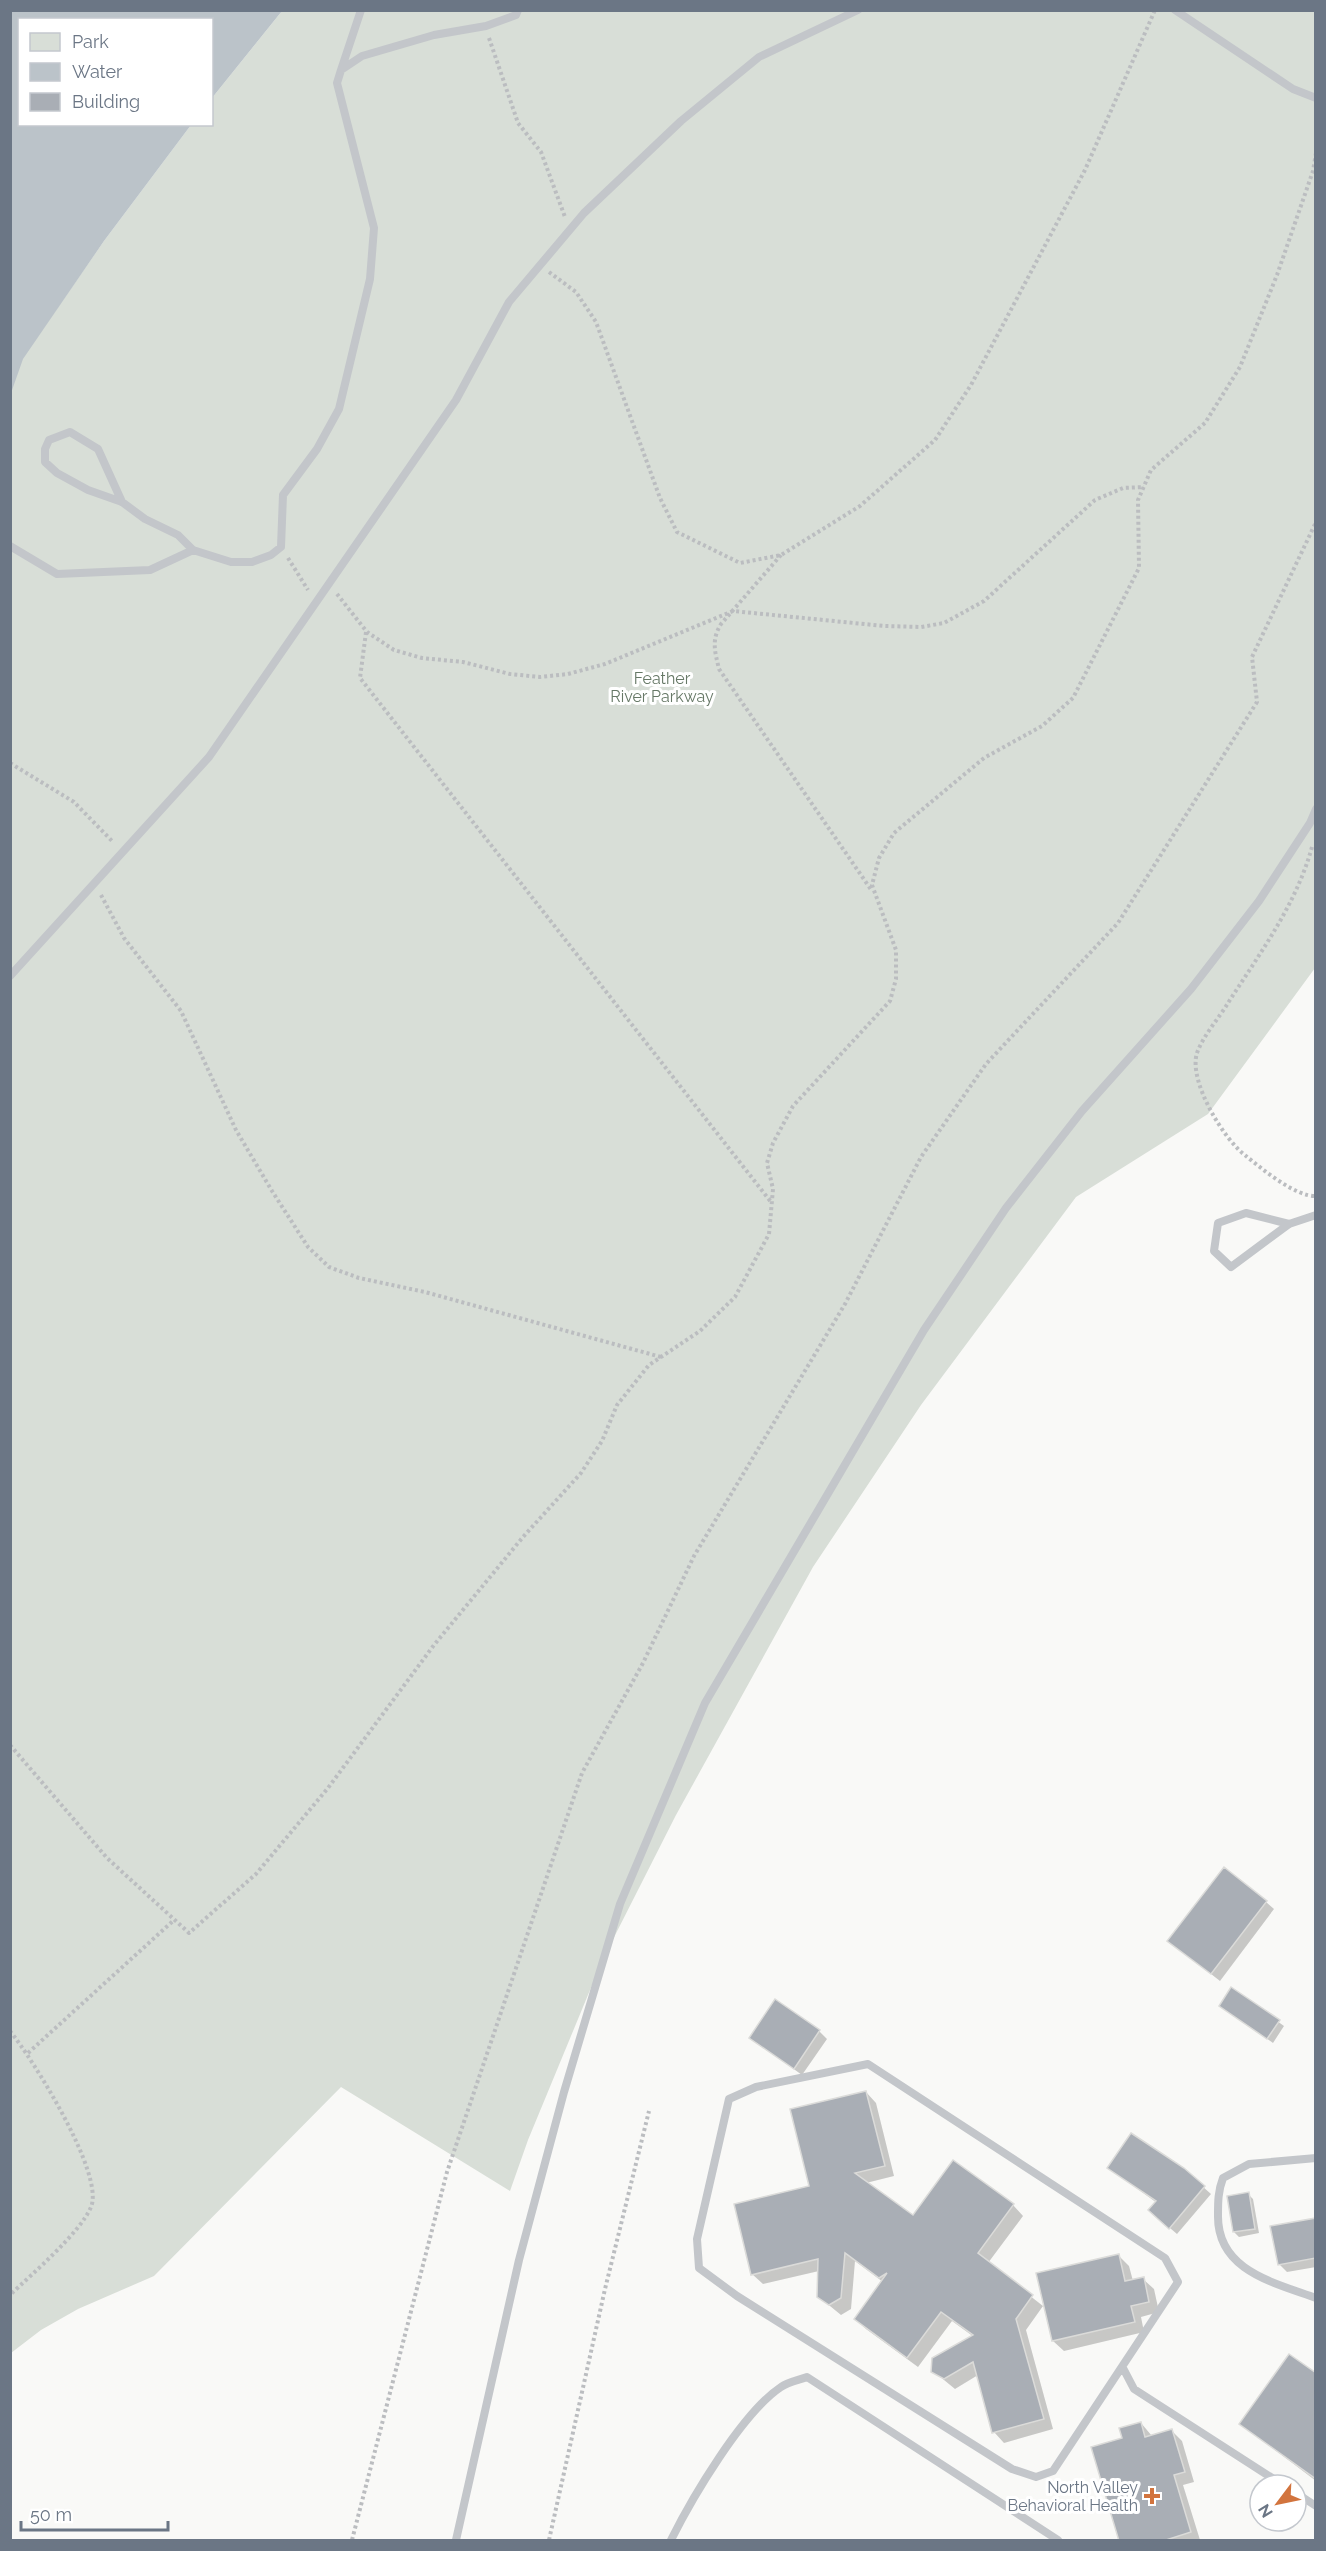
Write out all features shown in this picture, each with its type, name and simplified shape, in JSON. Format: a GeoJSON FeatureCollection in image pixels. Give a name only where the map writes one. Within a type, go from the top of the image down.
{"type":"FeatureCollection","features":[{"type":"Feature","properties":{"kind":"lane"},"geometry":{"type":"LineString","coordinates":[[122,502],[98,449],[70,432],[50,440],[45,449],[45,462],[57,473],[88,490],[122,502],[145,519],[178,535],[193,550],[231,562],[252,562],[271,555],[281,547],[283,495],[316,449],[339,409],[370,279],[374,228],[337,83],[361,10]]}},
{"type":"Feature","properties":{"kind":"lane"},"geometry":{"type":"LineString","coordinates":[[341,70],[362,56],[388,46],[486,26],[516,15],[518,10]]}},
{"type":"Feature","properties":{"kind":"lane"},"geometry":{"type":"LineString","coordinates":[[10,976],[209,757],[456,400],[509,302],[584,213],[681,121],[759,57],[858,10]]}},
{"type":"Feature","properties":{"kind":"lane"},"geometry":{"type":"LineString","coordinates":[[1175,10],[1293,88],[1316,98]]}},
{"type":"Feature","properties":{"kind":"lane"},"geometry":{"type":"LineString","coordinates":[[10,546],[57,574],[150,570],[193,550]]}},
{"type":"Feature","properties":{"kind":"lane"},"geometry":{"type":"LineString","coordinates":[[456,2541],[519,2259],[564,2092],[613,1926],[620,1904],[705,1703],[924,1330],[1006,1208],[1082,1111],[1191,989],[1259,901],[1310,823],[1316,808]]}},
{"type":"Feature","properties":{"kind":"lane"},"geometry":{"type":"LineString","coordinates":[[1289,1224],[1246,1213],[1218,1223],[1214,1251],[1231,1267],[1289,1224],[1316,1215]]}},
{"type":"Feature","properties":{"kind":"lane"},"geometry":{"type":"LineString","coordinates":[[868,2064],[1165,2258],[1178,2282],[1123,2368],[1053,2471],[1036,2477],[1012,2469],[736,2296],[699,2268],[696,2239],[729,2099],[756,2087],[868,2064]]}},
{"type":"Feature","properties":{"kind":"lane"},"geometry":{"type":"LineString","coordinates":[[1316,2158],[1249,2164],[1223,2178],[1218,2191],[1218,2230],[1226,2253],[1259,2277],[1316,2298]]}},
{"type":"Feature","properties":{"kind":"lane"},"geometry":{"type":"LineString","coordinates":[[1123,2368],[1134,2389],[1264,2473]]}},
{"type":"Feature","properties":{"kind":"lane"},"geometry":{"type":"LineString","coordinates":[[671,2541],[701,2485],[749,2418],[781,2386],[807,2377],[1058,2541]]}},
{"type":"Feature","properties":{"kind":"path"},"geometry":{"type":"LineString","coordinates":[[876,897],[719,669],[713,648],[715,633],[782,555],[860,506],[935,440],[971,385],[1086,170],[1155,10]]}},
{"type":"Feature","properties":{"kind":"path"},"geometry":{"type":"LineString","coordinates":[[486,26],[518,123],[541,152],[570,229]]}},
{"type":"Feature","properties":{"kind":"path"},"geometry":{"type":"LineString","coordinates":[[10,1745],[107,1858],[189,1933],[256,1874],[328,1788],[434,1645],[523,1537],[581,1473],[602,1441],[617,1405],[649,1365],[699,1330],[735,1297],[769,1234],[773,1189],[768,1163],[772,1143],[793,1106],[890,1001],[896,978],[896,950],[872,885],[879,858],[894,833],[984,758],[1042,726],[1073,699],[1139,568],[1138,500],[1143,487],[1151,470],[1205,423],[1240,367],[1281,265],[1313,171],[1316,153]]}},
{"type":"Feature","properties":{"kind":"path"},"geometry":{"type":"LineString","coordinates":[[540,265],[576,292],[596,322],[660,498],[677,532],[740,563],[782,555]]}},
{"type":"Feature","properties":{"kind":"path"},"geometry":{"type":"LineString","coordinates":[[327,584],[366,632],[394,650],[463,662],[510,674],[540,677],[568,674],[605,664],[733,611],[884,626],[921,627],[944,623],[984,601],[1095,500],[1123,488],[1143,487]]}},
{"type":"Feature","properties":{"kind":"path"},"geometry":{"type":"LineString","coordinates":[[352,2541],[447,2172],[582,1773],[643,1663],[694,1556],[844,1304],[921,1157],[986,1064],[1118,923],[1257,702],[1252,657],[1316,522]]}},
{"type":"Feature","properties":{"kind":"path"},"geometry":{"type":"LineString","coordinates":[[281,547],[315,601]]}},
{"type":"Feature","properties":{"kind":"path"},"geometry":{"type":"LineString","coordinates":[[366,632],[360,678],[771,1202]]}},
{"type":"Feature","properties":{"kind":"path"},"geometry":{"type":"LineString","coordinates":[[10,763],[74,802],[124,853]]}},
{"type":"Feature","properties":{"kind":"path"},"geometry":{"type":"LineString","coordinates":[[1310,823],[1313,843],[1303,877],[1281,920],[1197,1055],[1201,1092],[1222,1132],[1240,1152],[1264,1170],[1306,1197],[1316,1196]]}},
{"type":"Feature","properties":{"kind":"path"},"geometry":{"type":"LineString","coordinates":[[95,884],[124,938],[181,1011],[236,1130],[272,1191],[308,1246],[329,1268],[359,1278],[425,1292],[661,1357]]}},
{"type":"Feature","properties":{"kind":"path"},"geometry":{"type":"LineString","coordinates":[[28,2053],[174,1920]]}},
{"type":"Feature","properties":{"kind":"path"},"geometry":{"type":"LineString","coordinates":[[10,2031],[28,2053],[80,2151],[92,2205],[84,2220],[10,2295]]}},
{"type":"Feature","properties":{"kind":"path"},"geometry":{"type":"LineString","coordinates":[[549,2541],[605,2289],[649,2111]]}},
{"type":"Feature","properties":{"kind":"green space","name":"Feather River Parkway"},"geometry":{"type":"Polygon","coordinates":[[[282,11],[1315,11],[1315,968],[1208,1114],[1076,1197],[921,1405],[813,1567],[676,1815],[602,1961],[528,2140],[510,2191],[341,2087],[154,2276],[78,2309],[41,2330],[11,2353],[10,389],[22,359],[104,241],[190,126],[213,126],[213,97],[282,11]]]}},
{"type":"Feature","properties":{"kind":"water"},"geometry":{"type":"Polygon","coordinates":[[[11,10],[282,11],[213,97],[213,18],[18,18],[18,126],[190,126],[104,241],[23,359],[11,393],[11,10]]]}},
{"type":"Feature","properties":{"kind":"building"},"geometry":{"type":"Polygon","coordinates":[[[1224,1867],[1267,1901],[1211,1974],[1167,1941],[1224,1867]]]}},
{"type":"Feature","properties":{"kind":"building"},"geometry":{"type":"Polygon","coordinates":[[[1231,1987],[1280,2020],[1267,2039],[1219,2006],[1231,1987]]]}},
{"type":"Feature","properties":{"kind":"building"},"geometry":{"type":"Polygon","coordinates":[[[775,1999],[820,2030],[794,2069],[749,2038],[775,1999]]]}},
{"type":"Feature","properties":{"kind":"building"},"geometry":{"type":"Polygon","coordinates":[[[866,2091],[885,2166],[855,2173],[913,2215],[953,2160],[1014,2204],[978,2253],[1033,2295],[1016,2319],[1044,2419],[992,2433],[973,2362],[944,2379],[931,2372],[932,2358],[973,2335],[941,2312],[907,2358],[854,2319],[887,2273],[879,2278],[845,2253],[841,2298],[829,2305],[817,2297],[818,2259],[751,2275],[734,2204],[809,2186],[790,2109],[866,2091]]]}},
{"type":"Feature","properties":{"kind":"building"},"geometry":{"type":"Polygon","coordinates":[[[1131,2133],[1184,2168],[1205,2186],[1169,2229],[1148,2210],[1156,2201],[1107,2168],[1131,2133]]]}},
{"type":"Feature","properties":{"kind":"building"},"geometry":{"type":"Polygon","coordinates":[[[1249,2192],[1255,2229],[1233,2232],[1227,2196],[1249,2192]]]}},
{"type":"Feature","properties":{"kind":"building"},"geometry":{"type":"Polygon","coordinates":[[[1316,2218],[1316,2258],[1278,2265],[1270,2226],[1316,2218]]]}},
{"type":"Feature","properties":{"kind":"building"},"geometry":{"type":"Polygon","coordinates":[[[1119,2254],[1125,2281],[1144,2277],[1149,2302],[1131,2306],[1135,2322],[1052,2341],[1036,2273],[1119,2254]]]}},
{"type":"Feature","properties":{"kind":"building"},"geometry":{"type":"Polygon","coordinates":[[[1289,2354],[1316,2373],[1316,2479],[1308,2473],[1239,2424],[1289,2354]]]}},
{"type":"Feature","properties":{"kind":"building"},"geometry":{"type":"Polygon","coordinates":[[[1141,2422],[1145,2437],[1172,2429],[1185,2472],[1174,2475],[1191,2532],[1163,2541],[1119,2541],[1091,2447],[1122,2438],[1119,2428],[1141,2422]]]}},
{"type":"Feature","properties":{"kind":"place","name":"North Valley Behavioral Health"},"geometry":{"type":"Point","coordinates":[1152,2496]}}]}
